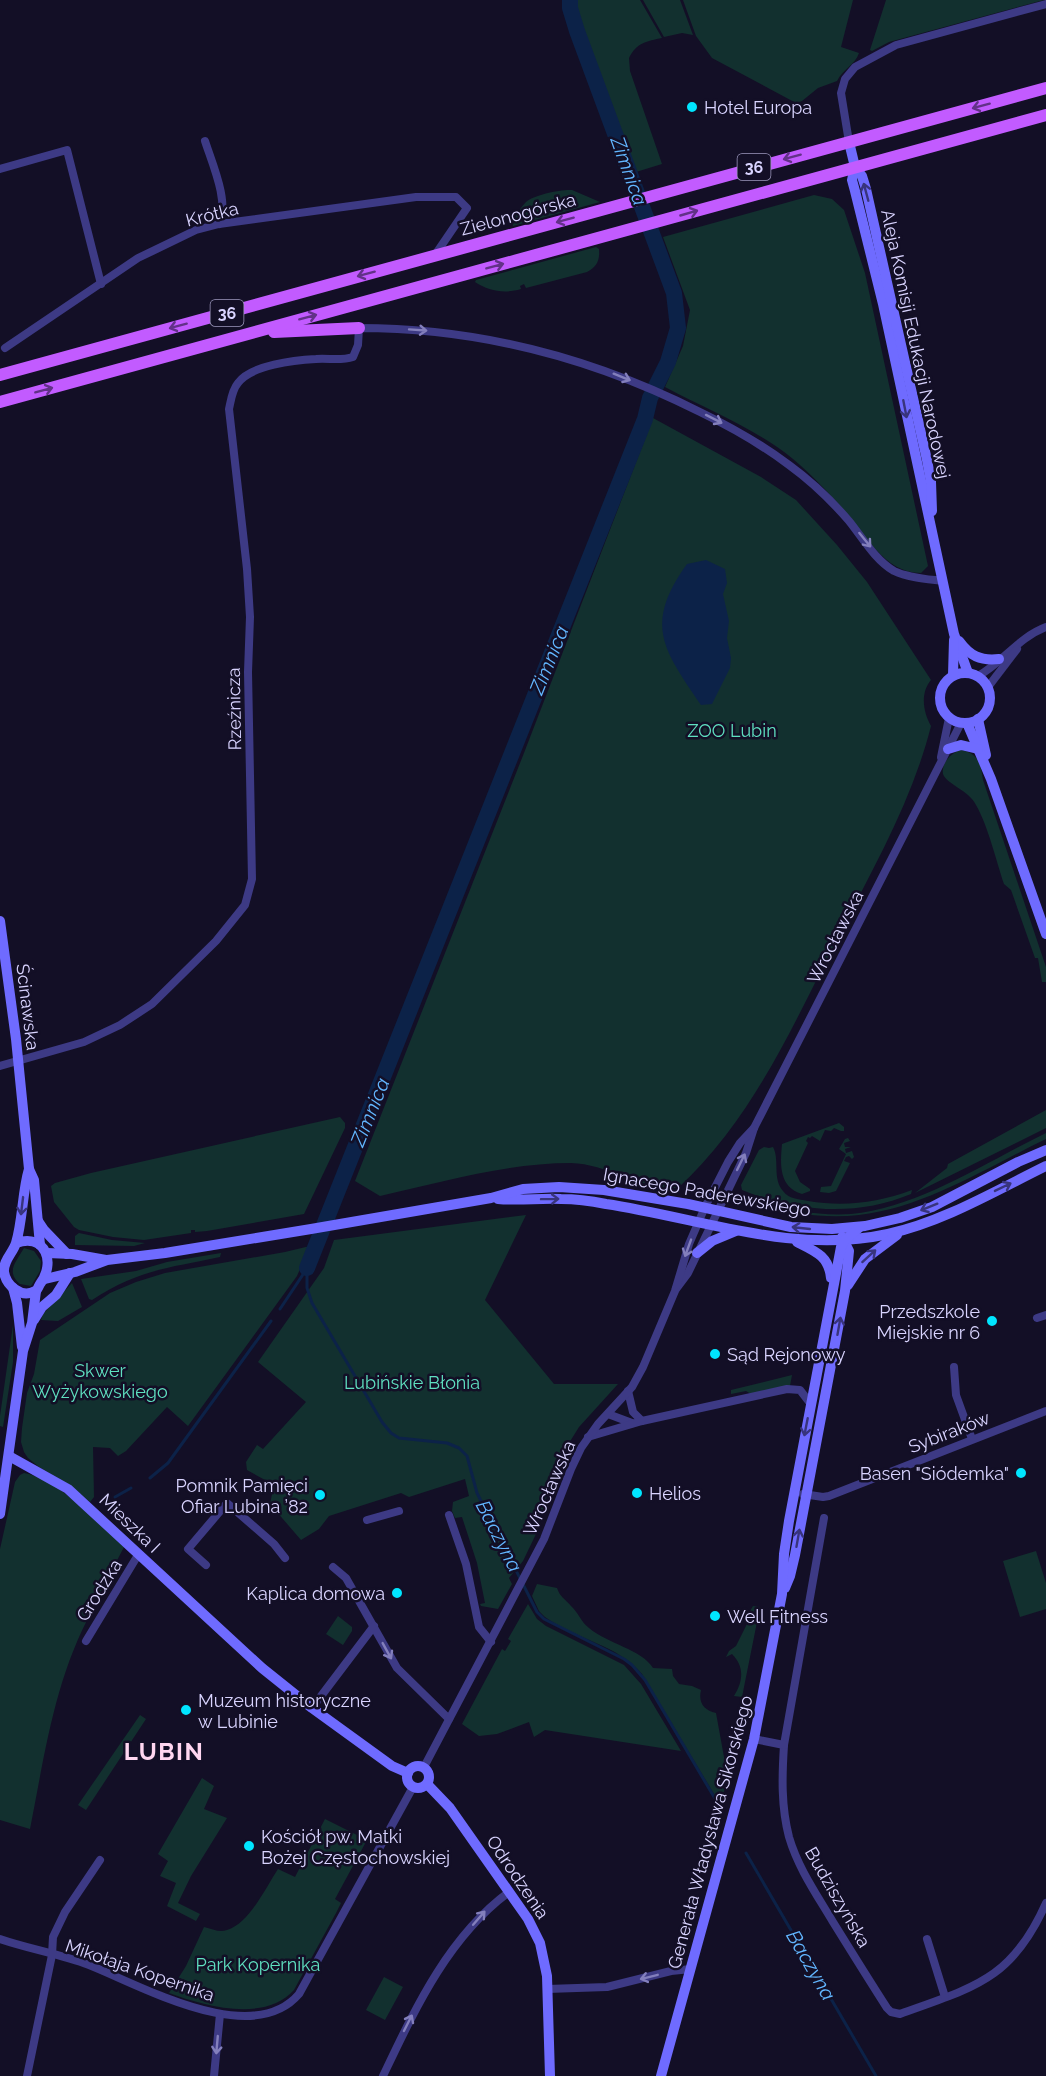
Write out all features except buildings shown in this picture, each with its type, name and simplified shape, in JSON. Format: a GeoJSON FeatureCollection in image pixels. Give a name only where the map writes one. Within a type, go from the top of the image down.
{"type":"FeatureCollection","features":[{"type":"Feature","properties":{"kind":"main road","name":"Zielonogórska"},"geometry":{"type":"LineString","coordinates":[[0,375],[1046,88]]}},
{"type":"Feature","properties":{"kind":"main road","name":"36"},"geometry":{"type":"LineString","coordinates":[[0,402],[1046,115]]}},
{"type":"Feature","properties":{"kind":"main road"},"geometry":{"type":"LineString","coordinates":[[251,333],[359,328]]}},
{"type":"Feature","properties":{"kind":"street"},"geometry":{"type":"LineString","coordinates":[[849,142],[841,93],[846,79],[855,67],[896,45],[1046,4]]}},
{"type":"Feature","properties":{"kind":"street"},"geometry":{"type":"LineString","coordinates":[[205,141],[224,204],[223,216],[219,224]]}},
{"type":"Feature","properties":{"kind":"street","name":"Aleja Komisji Edukacji Narodowej"},"geometry":{"type":"LineString","coordinates":[[849,142],[855,167],[852,180],[886,315],[920,485],[933,531],[954,634],[953,675]]}},
{"type":"Feature","properties":{"kind":"street"},"geometry":{"type":"LineString","coordinates":[[0,169],[66,150],[101,284]]}},
{"type":"Feature","properties":{"kind":"street","name":"Krótka"},"geometry":{"type":"LineString","coordinates":[[5,348],[138,258],[196,230],[219,224],[416,197],[456,197],[467,208],[435,255]]}},
{"type":"Feature","properties":{"kind":"street"},"geometry":{"type":"LineString","coordinates":[[359,328],[440,332],[503,342],[569,358],[662,393],[739,432],[794,468],[839,510],[880,560],[891,569],[907,575],[943,581]]}},
{"type":"Feature","properties":{"kind":"street","name":"Rzeźnicza"},"geometry":{"type":"LineString","coordinates":[[18,1061],[84,1042],[120,1025],[152,1004],[216,942],[245,905],[252,879],[248,672],[250,617],[245,549],[229,409],[231,396],[245,375],[258,370],[280,363],[339,360],[353,357],[358,345],[359,328]]}},
{"type":"Feature","properties":{"kind":"street"},"geometry":{"type":"LineString","coordinates":[[973,674],[988,687],[990,694],[988,709],[978,719],[964,723],[949,718],[939,699],[943,685],[953,675],[973,674],[1046,627]]}},
{"type":"Feature","properties":{"kind":"street"},"geometry":{"type":"LineString","coordinates":[[954,634],[972,655],[984,659],[999,659]]}},
{"type":"Feature","properties":{"kind":"street","name":"Aleja Komisji Edukacji Narodowej"},"geometry":{"type":"LineString","coordinates":[[954,634],[973,674]]}},
{"type":"Feature","properties":{"kind":"street"},"geometry":{"type":"LineString","coordinates":[[988,687],[1023,641]]}},
{"type":"Feature","properties":{"kind":"street","name":"Wrocławska"},"geometry":{"type":"LineString","coordinates":[[941,760],[949,718]]}},
{"type":"Feature","properties":{"kind":"street"},"geometry":{"type":"LineString","coordinates":[[978,719],[991,779]]}},
{"type":"Feature","properties":{"kind":"street"},"geometry":{"type":"LineString","coordinates":[[964,723],[991,779],[1046,934]]}},
{"type":"Feature","properties":{"kind":"street","name":"Wrocławska"},"geometry":{"type":"LineString","coordinates":[[675,1291],[688,1273],[746,1153],[754,1128],[941,760],[964,723]]}},
{"type":"Feature","properties":{"kind":"street"},"geometry":{"type":"LineString","coordinates":[[948,749],[961,745],[978,749]]}},
{"type":"Feature","properties":{"kind":"street","name":"Ścinawska"},"geometry":{"type":"LineString","coordinates":[[0,921],[29,1169],[34,1180],[43,1249]]}},
{"type":"Feature","properties":{"kind":"street"},"geometry":{"type":"LineString","coordinates":[[0,1066],[18,1061]]}},
{"type":"Feature","properties":{"kind":"street","name":"Wrocławska"},"geometry":{"type":"LineString","coordinates":[[423,1767],[544,1539],[574,1460],[588,1437],[628,1391],[644,1367],[675,1291],[689,1244],[705,1208],[740,1143],[754,1128]]}},
{"type":"Feature","properties":{"kind":"street","name":"Ignacego Paderewskiego"},"geometry":{"type":"LineString","coordinates":[[45,1279],[107,1260],[311,1230],[524,1190],[579,1188],[718,1210],[811,1229],[860,1227],[900,1218],[932,1207],[1046,1150]]}},
{"type":"Feature","properties":{"kind":"street","name":"Ignacego Paderewskiego"},"geometry":{"type":"LineString","coordinates":[[491,1198],[581,1200],[736,1231],[792,1239],[845,1240],[873,1237],[903,1230],[960,1208],[1046,1166]]}},
{"type":"Feature","properties":{"kind":"street","name":"Ścinawska"},"geometry":{"type":"LineString","coordinates":[[16,1243],[29,1169]]}},
{"type":"Feature","properties":{"kind":"street"},"geometry":{"type":"LineString","coordinates":[[38,1220],[44,1230],[67,1254]]}},
{"type":"Feature","properties":{"kind":"street"},"geometry":{"type":"LineString","coordinates":[[832,1229],[845,1240],[860,1227]]}},
{"type":"Feature","properties":{"kind":"street"},"geometry":{"type":"LineString","coordinates":[[845,1291],[865,1258],[903,1230]]}},
{"type":"Feature","properties":{"kind":"street"},"geometry":{"type":"LineString","coordinates":[[698,1253],[712,1241],[736,1231]]}},
{"type":"Feature","properties":{"kind":"street"},"geometry":{"type":"LineString","coordinates":[[792,1239],[824,1257],[830,1267],[832,1287]]}},
{"type":"Feature","properties":{"kind":"street","name":"Generała Władysława Sikorskiego"},"geometry":{"type":"LineString","coordinates":[[661,2076],[754,1739],[782,1594],[784,1554],[810,1403],[832,1287],[841,1247],[845,1240]]}},
{"type":"Feature","properties":{"kind":"street","name":"Generała Władysława Sikorskiego"},"geometry":{"type":"LineString","coordinates":[[782,1594],[790,1576],[845,1291],[849,1251],[845,1240]]}},
{"type":"Feature","properties":{"kind":"street"},"geometry":{"type":"LineString","coordinates":[[0,1514],[5,1454],[23,1351],[32,1323],[36,1291],[45,1279],[48,1262],[43,1249],[32,1241],[16,1243],[4,1254],[3,1277],[13,1288],[23,1351]]}},
{"type":"Feature","properties":{"kind":"street","name":"Ignacego Paderewskiego"},"geometry":{"type":"LineString","coordinates":[[43,1249],[107,1260]]}},
{"type":"Feature","properties":{"kind":"street"},"geometry":{"type":"LineString","coordinates":[[32,1323],[42,1307],[56,1295],[70,1273]]}},
{"type":"Feature","properties":{"kind":"street"},"geometry":{"type":"LineString","coordinates":[[13,1288],[28,1293],[36,1291]]}},
{"type":"Feature","properties":{"kind":"street"},"geometry":{"type":"LineString","coordinates":[[1037,1318],[1046,1315]]}},
{"type":"Feature","properties":{"kind":"street"},"geometry":{"type":"LineString","coordinates":[[954,1367],[956,1395],[972,1439]]}},
{"type":"Feature","properties":{"kind":"street"},"geometry":{"type":"LineString","coordinates":[[588,1437],[642,1421],[793,1388],[800,1390],[810,1403]]}},
{"type":"Feature","properties":{"kind":"street"},"geometry":{"type":"LineString","coordinates":[[628,1391],[633,1412],[642,1421]]}},
{"type":"Feature","properties":{"kind":"street","name":"Sybiraków"},"geometry":{"type":"LineString","coordinates":[[794,1492],[829,1496],[1046,1411]]}},
{"type":"Feature","properties":{"kind":"street"},"geometry":{"type":"LineString","coordinates":[[608,1414],[633,1424]]}},
{"type":"Feature","properties":{"kind":"street","name":"Mieszka I"},"geometry":{"type":"LineString","coordinates":[[5,1454],[68,1490],[262,1668],[312,1708]]}},
{"type":"Feature","properties":{"kind":"street"},"geometry":{"type":"LineString","coordinates":[[206,1565],[188,1549],[227,1503],[274,1544],[285,1558]]}},
{"type":"Feature","properties":{"kind":"street"},"geometry":{"type":"LineString","coordinates":[[367,1520],[399,1511]]}},
{"type":"Feature","properties":{"kind":"street"},"geometry":{"type":"LineString","coordinates":[[449,1515],[466,1564],[479,1627],[491,1642]]}},
{"type":"Feature","properties":{"kind":"street","name":"Budziszyńska"},"geometry":{"type":"LineString","coordinates":[[824,1518],[784,1745],[782,1791],[793,1848],[816,1894],[887,2008],[891,2012],[900,2014],[987,1978],[1011,1961],[1032,1933],[1046,1903]]}},
{"type":"Feature","properties":{"kind":"street","name":"Grodzka"},"geometry":{"type":"LineString","coordinates":[[86,1641],[138,1555]]}},
{"type":"Feature","properties":{"kind":"street"},"geometry":{"type":"LineString","coordinates":[[333,1567],[346,1578],[397,1668],[449,1719]]}},
{"type":"Feature","properties":{"kind":"street"},"geometry":{"type":"LineString","coordinates":[[374,1626],[312,1708],[392,1766],[408,1773]]}},
{"type":"Feature","properties":{"kind":"street"},"geometry":{"type":"LineString","coordinates":[[754,1739],[784,1745]]}},
{"type":"Feature","properties":{"kind":"street"},"geometry":{"type":"LineString","coordinates":[[413,1767],[423,1767],[429,1773],[427,1784],[421,1788],[413,1787],[408,1783],[408,1773],[413,1767]]}},
{"type":"Feature","properties":{"kind":"street","name":"Odrodzenia"},"geometry":{"type":"LineString","coordinates":[[427,1784],[450,1808],[528,1920],[540,1943],[546,1967],[550,2076]]}},
{"type":"Feature","properties":{"kind":"street","name":"Mikołaja Kopernika"},"geometry":{"type":"LineString","coordinates":[[0,1939],[87,1965],[162,1996],[219,2014],[246,2015],[275,2012],[291,2003],[299,1994],[413,1787]]}},
{"type":"Feature","properties":{"kind":"street"},"geometry":{"type":"LineString","coordinates":[[27,2076],[52,1955],[53,1937],[65,1912],[100,1860]]}},
{"type":"Feature","properties":{"kind":"street"},"geometry":{"type":"LineString","coordinates":[[383,2076],[419,2003],[453,1947],[486,1909],[509,1892]]}},
{"type":"Feature","properties":{"kind":"street"},"geometry":{"type":"LineString","coordinates":[[927,1939],[945,1997]]}},
{"type":"Feature","properties":{"kind":"street"},"geometry":{"type":"LineString","coordinates":[[547,1989],[607,1987],[671,1971],[691,1969]]}},
{"type":"Feature","properties":{"kind":"street"},"geometry":{"type":"LineString","coordinates":[[214,2076],[219,2014]]}},
{"type":"Feature","properties":{"kind":"green space"},"geometry":{"type":"Polygon","coordinates":[[[575,0],[640,0],[662,38],[639,46],[629,58],[630,71],[662,164],[636,172],[581,30],[575,0]]]}},
{"type":"Feature","properties":{"kind":"green space"},"geometry":{"type":"Polygon","coordinates":[[[643,0],[680,0],[693,35],[682,33],[664,37],[643,0]]]}},
{"type":"Feature","properties":{"kind":"green space"},"geometry":{"type":"Polygon","coordinates":[[[683,0],[853,0],[841,47],[859,53],[837,81],[818,88],[796,103],[712,58],[696,36],[683,0]]]}},
{"type":"Feature","properties":{"kind":"green space"},"geometry":{"type":"Polygon","coordinates":[[[886,0],[1044,0],[889,42],[872,51],[870,50],[886,0]]]}},
{"type":"Feature","properties":{"kind":"green space"},"geometry":{"type":"Polygon","coordinates":[[[562,190],[572,190],[600,202],[513,226],[512,223],[518,212],[530,199],[562,190]]]}},
{"type":"Feature","properties":{"kind":"green space"},"geometry":{"type":"Polygon","coordinates":[[[814,195],[832,199],[844,210],[865,273],[928,566],[921,573],[908,571],[885,559],[824,489],[799,464],[778,448],[747,429],[665,387],[683,346],[690,310],[663,237],[814,195]]]}},
{"type":"Feature","properties":{"kind":"green space"},"geometry":{"type":"Polygon","coordinates":[[[596,247],[599,249],[598,260],[587,272],[526,288],[524,284],[520,286],[521,289],[509,291],[486,288],[475,282],[476,280],[596,247]]]}},
{"type":"Feature","properties":{"kind":"green space","name":"ZOO Lubin"},"geometry":{"type":"Polygon","coordinates":[[[653,418],[761,477],[796,500],[867,582],[931,680],[925,691],[924,703],[931,726],[914,779],[880,856],[771,1067],[729,1131],[705,1161],[678,1188],[651,1185],[585,1164],[571,1163],[499,1170],[380,1196],[355,1181],[653,418]]]}},
{"type":"Feature","properties":{"kind":"green space"},"geometry":{"type":"Polygon","coordinates":[[[961,750],[967,751],[980,764],[983,780],[1046,967],[1046,982],[1042,982],[1038,958],[1035,958],[1011,890],[1004,884],[980,813],[973,800],[948,781],[943,774],[948,759],[961,750]]]}},
{"type":"Feature","properties":{"kind":"green space"},"geometry":{"type":"Polygon","coordinates":[[[1046,1110],[1046,1128],[915,1193],[947,1168],[948,1164],[1046,1110]]]}},
{"type":"Feature","properties":{"kind":"green space"},"geometry":{"type":"Polygon","coordinates":[[[340,1117],[345,1123],[345,1128],[304,1214],[207,1231],[191,1230],[191,1233],[144,1240],[79,1230],[54,1202],[51,1186],[55,1183],[340,1117]]]}},
{"type":"Feature","properties":{"kind":"green space"},"geometry":{"type":"Polygon","coordinates":[[[839,1123],[844,1127],[844,1131],[834,1128],[831,1131],[825,1130],[820,1141],[812,1136],[808,1137],[806,1141],[808,1143],[795,1171],[800,1182],[810,1191],[802,1194],[794,1191],[785,1181],[781,1167],[782,1144],[839,1123]]]}},
{"type":"Feature","properties":{"kind":"green space"},"geometry":{"type":"Polygon","coordinates":[[[1046,1133],[1046,1139],[955,1185],[883,1211],[831,1216],[749,1205],[755,1201],[790,1210],[826,1214],[851,1214],[876,1210],[901,1203],[951,1182],[1046,1133]]]}},
{"type":"Feature","properties":{"kind":"green space"},"geometry":{"type":"Polygon","coordinates":[[[848,1138],[850,1141],[844,1143],[845,1147],[851,1147],[845,1149],[846,1153],[852,1151],[854,1157],[852,1159],[849,1156],[846,1157],[844,1161],[850,1163],[836,1191],[820,1192],[821,1187],[831,1186],[846,1154],[839,1149],[848,1138]]]}},
{"type":"Feature","properties":{"kind":"green space"},"geometry":{"type":"Polygon","coordinates":[[[764,1147],[773,1147],[778,1180],[788,1196],[821,1203],[847,1204],[873,1201],[912,1190],[911,1194],[869,1206],[826,1209],[784,1203],[742,1190],[741,1185],[759,1150],[764,1147]]]}},
{"type":"Feature","properties":{"kind":"green space","name":"Lubińskie Błonia"},"geometry":{"type":"Polygon","coordinates":[[[526,1215],[485,1300],[554,1384],[618,1384],[579,1427],[556,1464],[536,1534],[523,1561],[509,1578],[512,1584],[498,1609],[480,1604],[485,1603],[477,1563],[462,1517],[455,1518],[452,1511],[453,1502],[469,1496],[465,1479],[409,1497],[401,1493],[329,1516],[319,1529],[301,1540],[270,1504],[273,1489],[265,1480],[247,1470],[246,1462],[257,1445],[263,1449],[306,1402],[258,1362],[324,1268],[334,1240],[526,1215]]]}},
{"type":"Feature","properties":{"kind":"green space"},"geometry":{"type":"Polygon","coordinates":[[[79,1233],[112,1240],[145,1243],[134,1246],[75,1245],[75,1236],[79,1233]]]}},
{"type":"Feature","properties":{"kind":"green space","name":"Skwer Wyżykowskiego"},"geometry":{"type":"Polygon","coordinates":[[[310,1246],[297,1276],[188,1426],[167,1407],[126,1451],[118,1456],[110,1448],[93,1447],[94,1497],[90,1502],[70,1485],[28,1458],[21,1442],[22,1428],[27,1393],[34,1374],[40,1340],[110,1293],[136,1282],[165,1273],[310,1246]]]}},
{"type":"Feature","properties":{"kind":"green space"},"geometry":{"type":"Polygon","coordinates":[[[24,1248],[34,1251],[41,1261],[40,1271],[31,1286],[20,1284],[13,1275],[14,1266],[24,1248]]]}},
{"type":"Feature","properties":{"kind":"green space"},"geometry":{"type":"Polygon","coordinates":[[[221,1253],[220,1257],[139,1276],[92,1300],[89,1299],[81,1279],[136,1271],[167,1262],[221,1253]]]}},
{"type":"Feature","properties":{"kind":"green space"},"geometry":{"type":"Polygon","coordinates":[[[72,1283],[82,1307],[58,1321],[41,1320],[43,1314],[72,1283]]]}},
{"type":"Feature","properties":{"kind":"green space"},"geometry":{"type":"Polygon","coordinates":[[[13,1325],[13,1362],[3,1427],[0,1426],[0,1416],[13,1325]]]}},
{"type":"Feature","properties":{"kind":"green space"},"geometry":{"type":"Polygon","coordinates":[[[792,1375],[790,1386],[751,1394],[746,1391],[731,1394],[731,1390],[792,1375]]]}},
{"type":"Feature","properties":{"kind":"green space"},"geometry":{"type":"Polygon","coordinates":[[[24,1473],[51,1484],[64,1493],[124,1547],[97,1599],[94,1598],[90,1607],[93,1609],[69,1661],[60,1688],[30,1829],[0,1820],[0,1549],[15,1482],[24,1473]]]}},
{"type":"Feature","properties":{"kind":"green space"},"geometry":{"type":"Polygon","coordinates":[[[1036,1551],[1046,1583],[1046,1609],[1020,1617],[1003,1561],[1036,1551]]]}},
{"type":"Feature","properties":{"kind":"green space"},"geometry":{"type":"Polygon","coordinates":[[[537,1584],[557,1588],[584,1623],[597,1634],[641,1656],[653,1668],[672,1669],[673,1676],[679,1684],[701,1690],[700,1699],[703,1705],[716,1713],[728,1779],[720,1804],[642,1674],[621,1656],[545,1617],[539,1611],[532,1596],[537,1584]]]}},
{"type":"Feature","properties":{"kind":"green space"},"geometry":{"type":"Polygon","coordinates":[[[528,1604],[537,1619],[546,1626],[624,1665],[641,1684],[681,1751],[545,1730],[534,1737],[529,1722],[497,1734],[479,1736],[462,1724],[502,1649],[505,1651],[511,1641],[508,1639],[528,1604]]]}},
{"type":"Feature","properties":{"kind":"green space"},"geometry":{"type":"Polygon","coordinates":[[[753,1606],[760,1607],[742,1697],[734,1696],[741,1680],[741,1669],[732,1654],[726,1657],[729,1651],[736,1646],[753,1606]]]}},
{"type":"Feature","properties":{"kind":"green space"},"geometry":{"type":"Polygon","coordinates":[[[338,1616],[352,1627],[343,1645],[326,1634],[338,1616]]]}},
{"type":"Feature","properties":{"kind":"green space"},"geometry":{"type":"Polygon","coordinates":[[[140,1715],[146,1719],[86,1810],[78,1805],[140,1715]]]}},
{"type":"Feature","properties":{"kind":"green space"},"geometry":{"type":"Polygon","coordinates":[[[202,1778],[214,1786],[204,1809],[227,1818],[191,1876],[178,1903],[200,1914],[196,1921],[167,1906],[176,1883],[160,1876],[168,1861],[158,1854],[202,1778]]]}},
{"type":"Feature","properties":{"kind":"green space","name":"Park Kopernika"},"geometry":{"type":"Polygon","coordinates":[[[325,1819],[367,1840],[335,1899],[341,1903],[294,1990],[282,2000],[251,2009],[234,2009],[199,2003],[169,1993],[186,1966],[204,1927],[222,1931],[243,1920],[250,1913],[278,1869],[295,1877],[325,1819]]]}},
{"type":"Feature","properties":{"kind":"green space"},"geometry":{"type":"Polygon","coordinates":[[[384,1977],[403,1987],[385,2020],[366,2010],[384,1977]]]}},
{"type":"Feature","properties":{"kind":"water"},"geometry":{"type":"Polygon","coordinates":[[[706,560],[725,569],[727,583],[723,594],[729,621],[727,638],[731,658],[730,668],[712,704],[701,705],[669,652],[662,621],[665,604],[673,585],[687,564],[706,560]]]}},
{"type":"Feature","properties":{"kind":"waterway","name":"Zimnica"},"geometry":{"type":"LineString","coordinates":[[307,1268],[645,419],[650,398],[668,362],[678,328],[674,293],[577,31],[570,0]]}},
{"type":"Feature","properties":{"kind":"waterway","name":"Baczyna"},"geometry":{"type":"LineString","coordinates":[[307,1268],[307,1288],[312,1303],[382,1422],[391,1433],[399,1438],[447,1443],[459,1448],[467,1456],[477,1493],[537,1612],[544,1619],[632,1665],[645,1680],[717,1802]]}},
{"type":"Feature","properties":{"kind":"waterway","name":"Zimnica"},"geometry":{"type":"LineString","coordinates":[[280,1309],[306,1270]]}},
{"type":"Feature","properties":{"kind":"waterway","name":"Zimnica"},"geometry":{"type":"LineString","coordinates":[[150,1478],[168,1463],[271,1321]]}},
{"type":"Feature","properties":{"kind":"waterway","name":"Zimnica"},"geometry":{"type":"LineString","coordinates":[[115,1497],[131,1488]]}},
{"type":"Feature","properties":{"kind":"waterway","name":"Baczyna"},"geometry":{"type":"LineString","coordinates":[[746,1853],[876,2076]]}},
{"type":"Feature","properties":{"kind":"place","name":"Hotel Europa"},"geometry":{"type":"Point","coordinates":[692,107]}},
{"type":"Feature","properties":{"kind":"place","name":"Przedszkole Miejskie nr 6"},"geometry":{"type":"Point","coordinates":[992,1321]}},
{"type":"Feature","properties":{"kind":"place","name":"Sąd Rejonowy"},"geometry":{"type":"Point","coordinates":[715,1354]}},
{"type":"Feature","properties":{"kind":"place","name":"Basen \"Siódemka\""},"geometry":{"type":"Point","coordinates":[1021,1473]}},
{"type":"Feature","properties":{"kind":"place","name":"Helios"},"geometry":{"type":"Point","coordinates":[637,1493]}},
{"type":"Feature","properties":{"kind":"place","name":"Pomnik Pamięci Ofiar Lubina ’82"},"geometry":{"type":"Point","coordinates":[320,1495]}},
{"type":"Feature","properties":{"kind":"place","name":"Kaplica domowa"},"geometry":{"type":"Point","coordinates":[397,1593]}},
{"type":"Feature","properties":{"kind":"place","name":"Well Fitness"},"geometry":{"type":"Point","coordinates":[715,1616]}},
{"type":"Feature","properties":{"kind":"place","name":"Muzeum historyczne w Lubinie"},"geometry":{"type":"Point","coordinates":[186,1710]}},
{"type":"Feature","properties":{"kind":"place","name":"Kościół pw. Matki Bożej Częstochowskiej"},"geometry":{"type":"Point","coordinates":[249,1846]}},
{"type":"Feature","properties":{"kind":"district","name":"LUBIN"},"geometry":{"type":"Point","coordinates":[164,1751]}}]}
